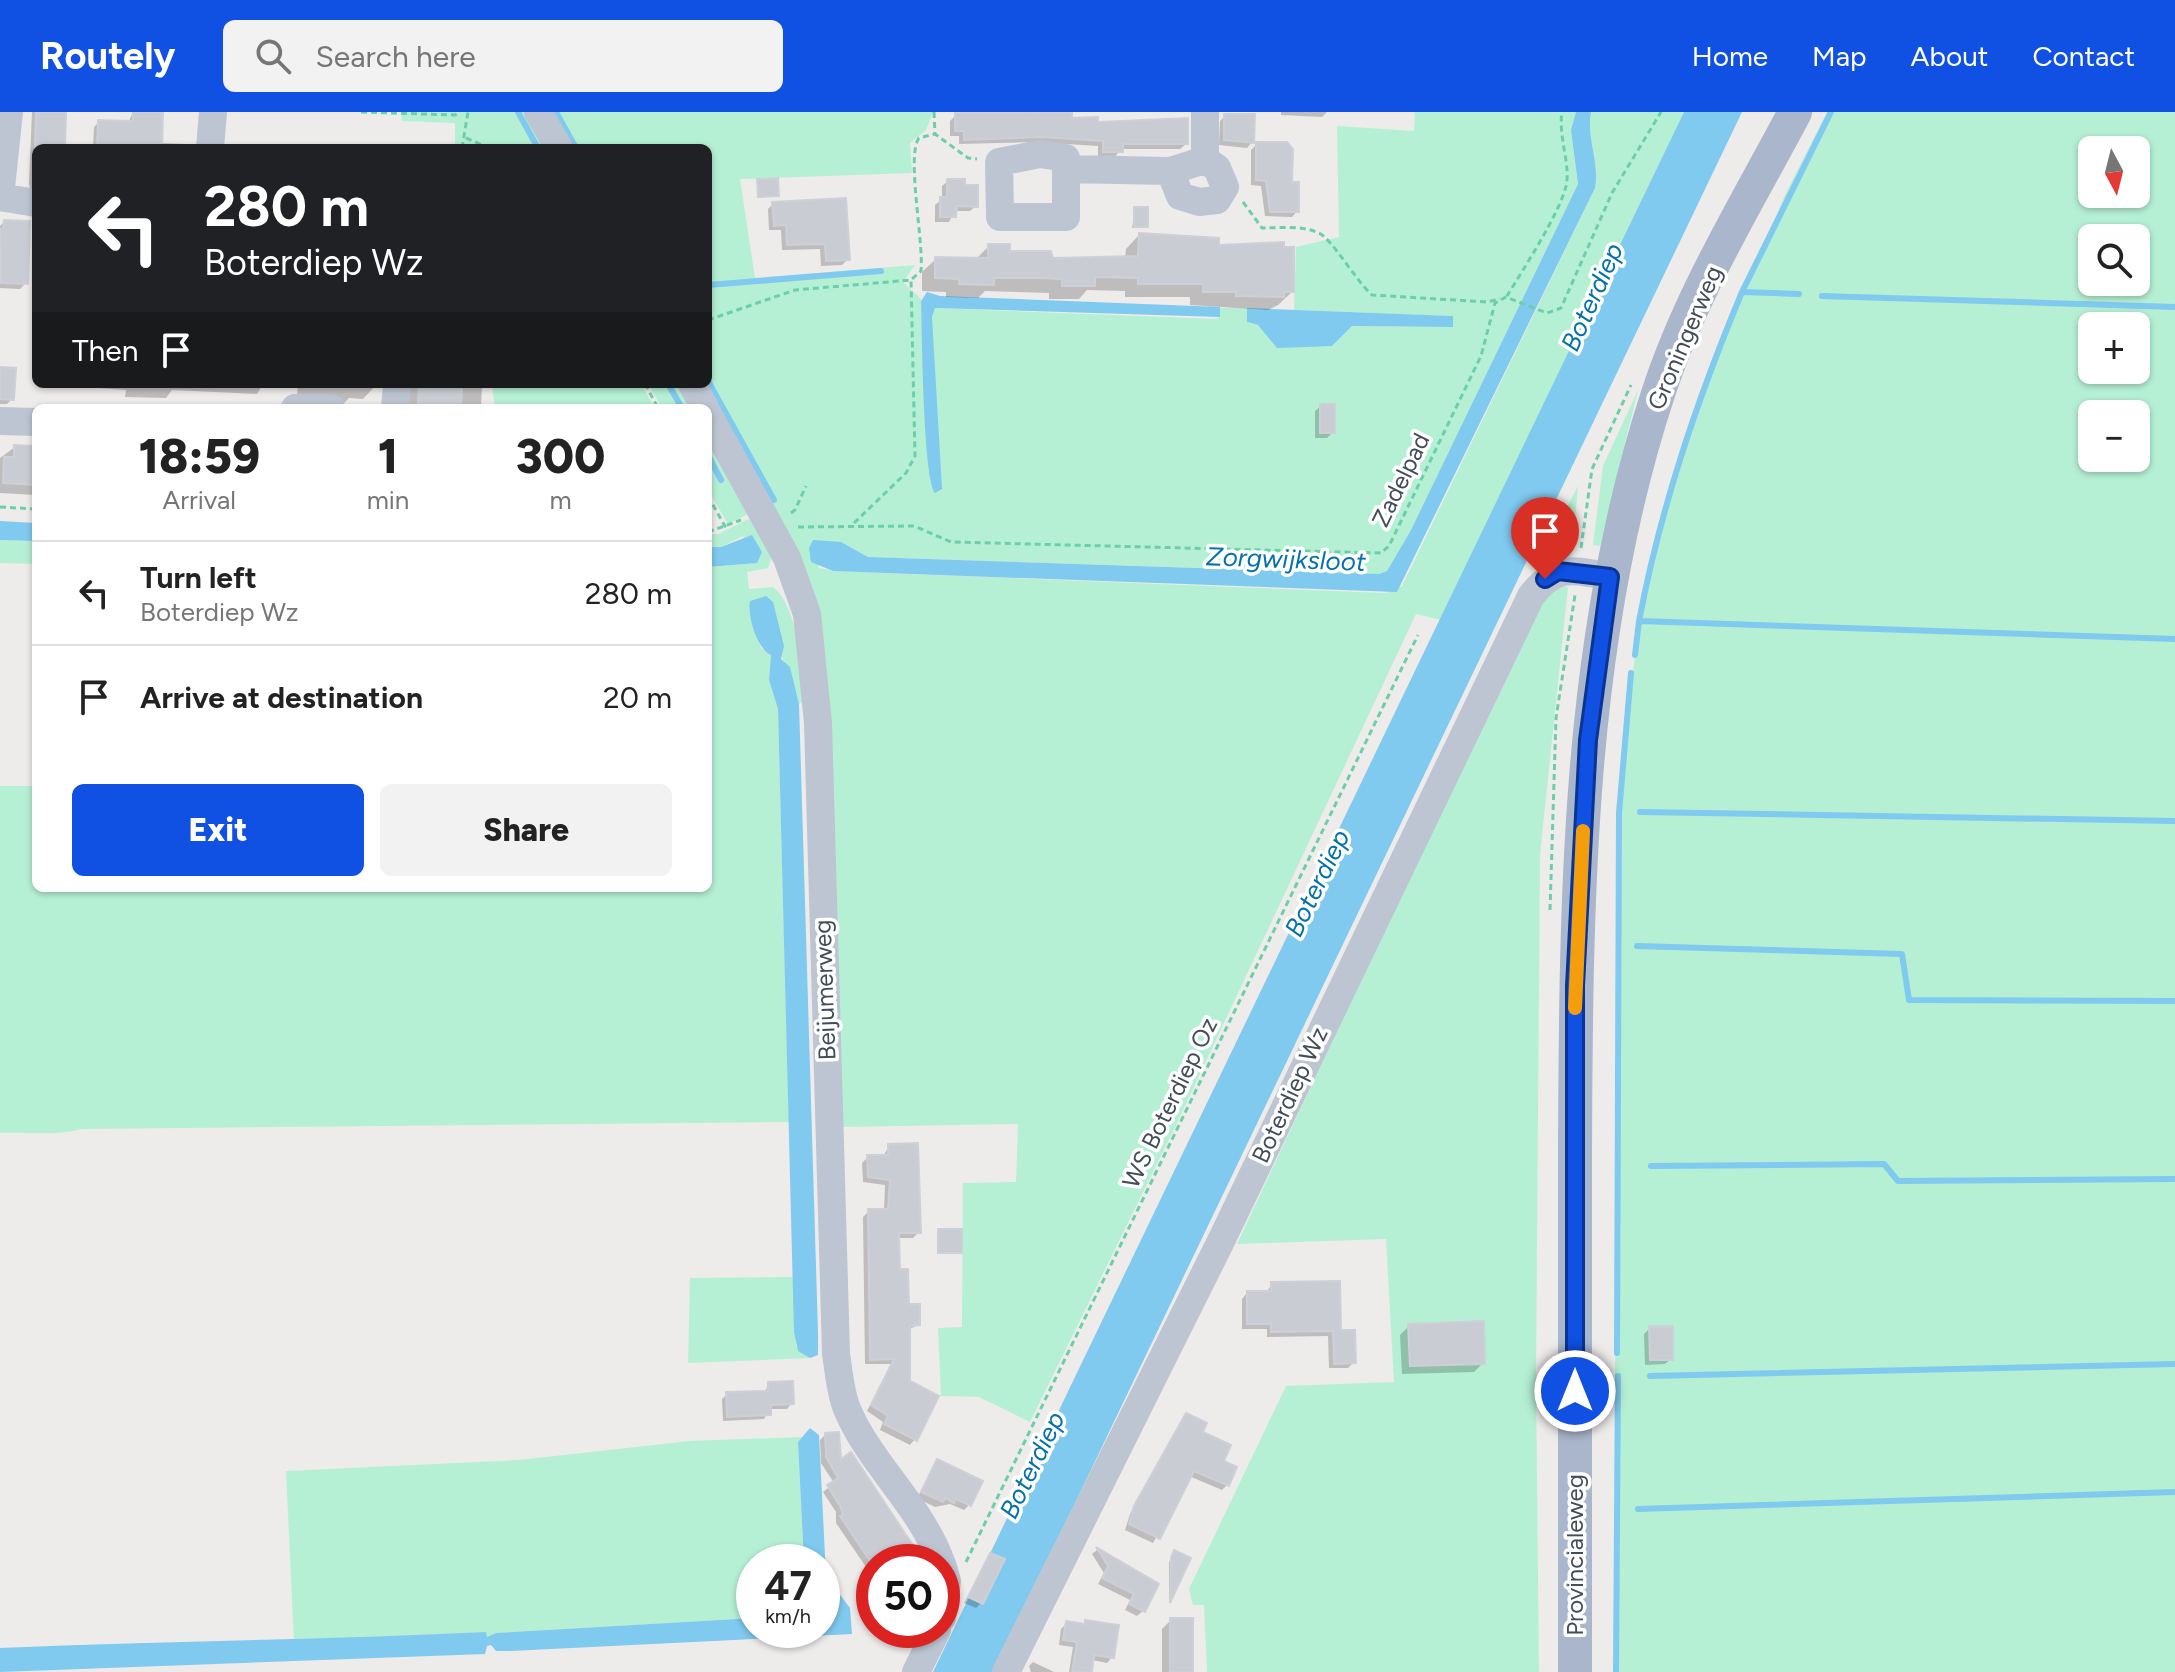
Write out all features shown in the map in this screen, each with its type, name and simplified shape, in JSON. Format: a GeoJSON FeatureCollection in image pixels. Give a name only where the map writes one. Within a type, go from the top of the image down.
{"type":"FeatureCollection","features":[{"type":"Feature","properties":{"kind":"main road","name":"Groningerweg"},"geometry":{"type":"LineString","coordinates":[[1610,577],[1659,390],[1702,289],[1795,112]]}},
{"type":"Feature","properties":{"kind":"main road","name":"Provincialeweg"},"geometry":{"type":"LineString","coordinates":[[1575,1672],[1575,986],[1588,740],[1610,577]]}},
{"type":"Feature","properties":{"kind":"street"},"geometry":{"type":"LineString","coordinates":[[9,112],[0,197],[32,202]]}},
{"type":"Feature","properties":{"kind":"street"},"geometry":{"type":"LineString","coordinates":[[210,144],[213,112]]}},
{"type":"Feature","properties":{"kind":"street"},"geometry":{"type":"LineString","coordinates":[[538,112],[557,144]]}},
{"type":"Feature","properties":{"kind":"street"},"geometry":{"type":"LineString","coordinates":[[1205,112],[1205,160]]}},
{"type":"Feature","properties":{"kind":"street"},"geometry":{"type":"LineString","coordinates":[[1040,154],[1066,158],[1066,169],[1066,217],[1000,217],[999,162],[1040,154]]}},
{"type":"Feature","properties":{"kind":"street"},"geometry":{"type":"LineString","coordinates":[[1066,169],[1170,171],[1205,160]]}},
{"type":"Feature","properties":{"kind":"street"},"geometry":{"type":"LineString","coordinates":[[1170,171],[1180,196],[1199,202],[1217,200],[1225,187],[1217,168],[1205,160]]}},
{"type":"Feature","properties":{"kind":"street"},"geometry":{"type":"LineString","coordinates":[[0,421],[32,422]]}},
{"type":"Feature","properties":{"kind":"street","name":"Beijumerweg"},"geometry":{"type":"LineString","coordinates":[[712,421],[798,581],[807,614],[815,673],[836,1354],[847,1408],[933,1544]]}},
{"type":"Feature","properties":{"kind":"street","name":"Boterdiep Wz"},"geometry":{"type":"LineString","coordinates":[[1006,1672],[1221,1241],[1531,596],[1545,579],[1558,571],[1610,577]]}},
{"type":"Feature","properties":{"kind":"street"},"geometry":{"type":"LineString","coordinates":[[916,1672],[928,1648]]}},
{"type":"Feature","properties":{"kind":"path"},"geometry":{"type":"LineString","coordinates":[[361,112],[455,115],[460,112]]}},
{"type":"Feature","properties":{"kind":"path"},"geometry":{"type":"LineString","coordinates":[[464,144],[468,112]]}},
{"type":"Feature","properties":{"kind":"path"},"geometry":{"type":"LineString","coordinates":[[934,112],[935,134]]}},
{"type":"Feature","properties":{"kind":"path"},"geometry":{"type":"LineString","coordinates":[[1506,297],[1530,259],[1567,185],[1559,130],[1562,112]]}},
{"type":"Feature","properties":{"kind":"path"},"geometry":{"type":"LineString","coordinates":[[1225,187],[1234,189],[1262,228],[1300,227],[1321,233],[1359,284],[1372,295],[1487,302],[1506,297],[1543,312],[1555,313],[1561,308],[1612,193],[1661,112]]}},
{"type":"Feature","properties":{"kind":"path"},"geometry":{"type":"LineString","coordinates":[[935,134],[968,158],[999,162]]}},
{"type":"Feature","properties":{"kind":"path"},"geometry":{"type":"LineString","coordinates":[[712,319],[795,290],[911,280],[921,271],[922,263],[917,180],[912,159],[914,144],[919,138],[935,134]]}},
{"type":"Feature","properties":{"kind":"path"},"geometry":{"type":"LineString","coordinates":[[466,138],[480,144]]}},
{"type":"Feature","properties":{"kind":"path"},"geometry":{"type":"LineString","coordinates":[[852,525],[906,473],[915,456],[911,280]]}},
{"type":"Feature","properties":{"kind":"path","name":"Zadelpad"},"geometry":{"type":"LineString","coordinates":[[769,523],[914,526],[951,542],[1381,553],[1389,546],[1481,356],[1491,311],[1495,303],[1506,297]]}},
{"type":"Feature","properties":{"kind":"path"},"geometry":{"type":"LineString","coordinates":[[712,531],[769,523],[795,510],[806,486]]}},
{"type":"Feature","properties":{"kind":"path"},"geometry":{"type":"LineString","coordinates":[[712,503],[726,528]]}},
{"type":"Feature","properties":{"kind":"path"},"geometry":{"type":"LineString","coordinates":[[0,507],[32,509]]}},
{"type":"Feature","properties":{"kind":"path","name":"WS Boterdiep Oz"},"geometry":{"type":"LineString","coordinates":[[960,1570],[1418,635]]}},
{"type":"Feature","properties":{"kind":"green space"},"geometry":{"type":"Polygon","coordinates":[[[401,112],[527,112],[545,144],[455,144],[455,123],[402,121],[401,112]]]}},
{"type":"Feature","properties":{"kind":"green space"},"geometry":{"type":"Polygon","coordinates":[[[550,112],[933,112],[926,130],[910,143],[912,173],[740,179],[755,278],[915,265],[903,282],[921,299],[931,485],[932,317],[935,308],[1215,319],[1220,317],[1220,308],[1247,308],[1247,322],[1332,346],[1352,326],[1452,327],[1453,316],[1294,310],[1296,247],[1339,237],[1337,126],[1414,131],[1415,112],[1576,112],[1571,130],[1578,184],[1411,530],[1387,571],[1379,574],[868,557],[845,544],[813,542],[819,568],[834,571],[1386,593],[1402,586],[1595,188],[1591,112],[1684,112],[1441,620],[1416,614],[1177,1123],[1030,1422],[979,1397],[941,1396],[938,1328],[962,1327],[963,1183],[1016,1182],[1018,1124],[840,1127],[822,645],[712,404],[702,388],[712,388],[712,144],[567,144],[550,112]]]}},
{"type":"Feature","properties":{"kind":"green space"},"geometry":{"type":"Polygon","coordinates":[[[1827,112],[2175,112],[2175,1672],[1614,1672],[1617,813],[1639,621],[1657,529],[1693,415],[1785,195],[1827,112]]]}},
{"type":"Feature","properties":{"kind":"green space"},"geometry":{"type":"Polygon","coordinates":[[[492,388],[643,388],[653,404],[494,404],[492,388]]]}},
{"type":"Feature","properties":{"kind":"green space"},"geometry":{"type":"Polygon","coordinates":[[[650,388],[683,388],[693,404],[660,404],[650,388]]]}},
{"type":"Feature","properties":{"kind":"green space"},"geometry":{"type":"Polygon","coordinates":[[[1638,390],[1600,546],[1593,545],[1603,466],[1638,390]]]}},
{"type":"Feature","properties":{"kind":"green space"},"geometry":{"type":"Polygon","coordinates":[[[712,439],[750,513],[728,524],[712,497],[712,439]]]}},
{"type":"Feature","properties":{"kind":"green space"},"geometry":{"type":"Polygon","coordinates":[[[1578,486],[1572,556],[1534,570],[1578,486]]]}},
{"type":"Feature","properties":{"kind":"green space"},"geometry":{"type":"Polygon","coordinates":[[[753,517],[773,553],[768,568],[747,572],[749,589],[773,587],[781,596],[793,623],[802,672],[805,700],[799,704],[783,662],[782,649],[749,609],[761,648],[771,655],[769,680],[778,709],[789,1122],[82,1129],[52,1133],[0,1133],[0,786],[32,786],[32,892],[712,892],[712,567],[757,563],[743,536],[721,547],[712,547],[712,534],[753,517]]]}},
{"type":"Feature","properties":{"kind":"green space"},"geometry":{"type":"Polygon","coordinates":[[[0,540],[32,541],[32,564],[0,563],[0,540]]]}},
{"type":"Feature","properties":{"kind":"green space"},"geometry":{"type":"Polygon","coordinates":[[[1556,585],[1568,587],[1540,855],[1536,1378],[1539,1672],[1207,1672],[1204,1605],[1193,1605],[1189,1589],[1286,1386],[1394,1382],[1386,1239],[1237,1244],[1539,600],[1556,585]]]}},
{"type":"Feature","properties":{"kind":"green space"},"geometry":{"type":"Polygon","coordinates":[[[793,1277],[796,1346],[810,1358],[688,1363],[690,1278],[793,1277]]]}},
{"type":"Feature","properties":{"kind":"green space"},"geometry":{"type":"Polygon","coordinates":[[[802,1437],[798,1442],[803,1544],[736,1544],[736,1619],[497,1633],[486,1637],[485,1632],[294,1642],[286,1471],[519,1460],[690,1441],[802,1437]]]}},
{"type":"Feature","properties":{"kind":"water"},"geometry":{"type":"Polygon","coordinates":[[[1576,112],[1591,112],[1595,188],[1397,592],[833,571],[811,562],[809,548],[813,540],[841,542],[868,557],[1379,574],[1387,571],[1411,530],[1578,184],[1571,130],[1576,112]]]}},
{"type":"Feature","properties":{"kind":"water","name":"Boterdiep"},"geometry":{"type":"Polygon","coordinates":[[[1684,112],[1742,112],[994,1672],[933,1672],[945,1648],[960,1648],[960,1616],[1684,112]]]}},
{"type":"Feature","properties":{"kind":"water"},"geometry":{"type":"Polygon","coordinates":[[[927,292],[940,296],[1220,307],[1220,317],[935,308],[932,317],[942,489],[935,493],[928,461],[924,403],[921,301],[927,292]]]}},
{"type":"Feature","properties":{"kind":"water"},"geometry":{"type":"Polygon","coordinates":[[[1247,308],[1453,316],[1453,327],[1352,326],[1332,346],[1277,348],[1258,325],[1247,322],[1247,308]]]}},
{"type":"Feature","properties":{"kind":"water"},"geometry":{"type":"Polygon","coordinates":[[[0,521],[32,523],[32,541],[0,540],[0,521]]]}},
{"type":"Feature","properties":{"kind":"water"},"geometry":{"type":"Polygon","coordinates":[[[752,535],[762,552],[757,563],[712,567],[712,547],[721,547],[752,535]]]}},
{"type":"Feature","properties":{"kind":"water"},"geometry":{"type":"Polygon","coordinates":[[[766,596],[773,602],[784,646],[781,659],[790,667],[799,704],[818,1333],[818,1355],[810,1358],[798,1351],[794,1332],[778,709],[769,680],[771,655],[758,640],[750,608],[750,601],[766,596]]]}},
{"type":"Feature","properties":{"kind":"water"},"geometry":{"type":"Polygon","coordinates":[[[810,1428],[819,1435],[824,1544],[803,1544],[798,1442],[810,1428]]]}},
{"type":"Feature","properties":{"kind":"water"},"geometry":{"type":"Polygon","coordinates":[[[840,1595],[850,1608],[852,1634],[840,1635],[840,1595]]]}},
{"type":"Feature","properties":{"kind":"water"},"geometry":{"type":"Polygon","coordinates":[[[736,1619],[736,1640],[511,1651],[496,1651],[491,1645],[487,1646],[485,1654],[0,1672],[0,1648],[486,1632],[487,1637],[496,1633],[736,1619]]]}},
{"type":"Feature","properties":{"kind":"building"},"geometry":{"type":"Polygon","coordinates":[[[36,112],[66,112],[65,144],[35,144],[36,112]]]}},
{"type":"Feature","properties":{"kind":"building"},"geometry":{"type":"Polygon","coordinates":[[[133,112],[163,112],[162,144],[97,144],[98,120],[133,121],[133,112]]]}},
{"type":"Feature","properties":{"kind":"building"},"geometry":{"type":"Polygon","coordinates":[[[1072,112],[1072,118],[1098,117],[1098,122],[1188,118],[1188,144],[1123,144],[1123,152],[1103,152],[1103,141],[1042,137],[964,140],[964,131],[955,131],[955,113],[1072,112]]]}},
{"type":"Feature","properties":{"kind":"building"},"geometry":{"type":"Polygon","coordinates":[[[1224,114],[1255,114],[1254,143],[1224,140],[1224,114]]]}},
{"type":"Feature","properties":{"kind":"building"},"geometry":{"type":"Polygon","coordinates":[[[1256,142],[1287,142],[1293,149],[1292,182],[1299,182],[1299,212],[1270,212],[1266,181],[1256,180],[1256,142]]]}},
{"type":"Feature","properties":{"kind":"building"},"geometry":{"type":"Polygon","coordinates":[[[778,178],[779,196],[758,197],[757,179],[778,178]]]}},
{"type":"Feature","properties":{"kind":"building"},"geometry":{"type":"Polygon","coordinates":[[[947,179],[965,179],[965,185],[978,185],[978,207],[957,206],[956,217],[940,217],[940,197],[947,197],[947,179]]]}},
{"type":"Feature","properties":{"kind":"building"},"geometry":{"type":"Polygon","coordinates":[[[846,198],[850,260],[826,261],[825,244],[787,245],[786,225],[774,226],[772,202],[846,198]]]}},
{"type":"Feature","properties":{"kind":"building"},"geometry":{"type":"Polygon","coordinates":[[[1134,207],[1148,207],[1148,227],[1134,227],[1134,207]]]}},
{"type":"Feature","properties":{"kind":"building"},"geometry":{"type":"Polygon","coordinates":[[[4,220],[30,221],[28,284],[1,283],[0,229],[3,229],[4,220]]]}},
{"type":"Feature","properties":{"kind":"building"},"geometry":{"type":"Polygon","coordinates":[[[1139,233],[1219,238],[1219,245],[1284,242],[1284,247],[1294,247],[1294,292],[1284,292],[1284,297],[1236,296],[1236,292],[1203,292],[1203,284],[1138,284],[1138,278],[1095,277],[1095,286],[1062,286],[1062,279],[994,278],[994,285],[959,284],[959,279],[935,278],[935,257],[988,258],[988,244],[1010,244],[1010,251],[1051,251],[1053,258],[1138,256],[1139,233]]]}},
{"type":"Feature","properties":{"kind":"building"},"geometry":{"type":"Polygon","coordinates":[[[0,367],[16,368],[14,400],[0,399],[0,367]]]}},
{"type":"Feature","properties":{"kind":"building"},"geometry":{"type":"Polygon","coordinates":[[[419,388],[462,388],[461,404],[418,404],[419,388]]]}},
{"type":"Feature","properties":{"kind":"building"},"geometry":{"type":"Polygon","coordinates":[[[1320,404],[1335,404],[1335,433],[1320,433],[1320,404]]]}},
{"type":"Feature","properties":{"kind":"building"},"geometry":{"type":"Polygon","coordinates":[[[14,445],[32,446],[32,485],[3,483],[4,457],[14,457],[14,445]]]}},
{"type":"Feature","properties":{"kind":"building"},"geometry":{"type":"Polygon","coordinates":[[[918,1143],[921,1233],[899,1233],[900,1269],[908,1269],[909,1304],[920,1304],[920,1325],[910,1326],[910,1381],[939,1396],[917,1441],[884,1424],[888,1416],[871,1405],[894,1359],[870,1360],[868,1209],[888,1209],[890,1180],[868,1177],[867,1155],[888,1155],[888,1144],[918,1143]]]}},
{"type":"Feature","properties":{"kind":"building"},"geometry":{"type":"Polygon","coordinates":[[[938,1229],[962,1229],[962,1253],[938,1253],[938,1229]]]}},
{"type":"Feature","properties":{"kind":"building"},"geometry":{"type":"Polygon","coordinates":[[[1340,1281],[1341,1330],[1355,1330],[1356,1363],[1334,1364],[1333,1331],[1271,1332],[1271,1324],[1247,1324],[1247,1291],[1271,1291],[1271,1282],[1340,1281]]]}},
{"type":"Feature","properties":{"kind":"building"},"geometry":{"type":"Polygon","coordinates":[[[1484,1321],[1485,1364],[1410,1366],[1408,1324],[1484,1321]]]}},
{"type":"Feature","properties":{"kind":"building"},"geometry":{"type":"Polygon","coordinates":[[[1649,1326],[1673,1326],[1673,1360],[1650,1360],[1649,1326]]]}},
{"type":"Feature","properties":{"kind":"building"},"geometry":{"type":"Polygon","coordinates":[[[793,1381],[794,1404],[771,1405],[771,1415],[727,1417],[726,1392],[768,1391],[768,1382],[793,1381]]]}},
{"type":"Feature","properties":{"kind":"building"},"geometry":{"type":"Polygon","coordinates":[[[1186,1413],[1207,1423],[1203,1432],[1231,1445],[1224,1461],[1237,1467],[1229,1486],[1194,1471],[1160,1539],[1129,1524],[1134,1506],[1186,1413]]]}},
{"type":"Feature","properties":{"kind":"building"},"geometry":{"type":"Polygon","coordinates":[[[839,1432],[841,1459],[851,1452],[912,1544],[859,1544],[840,1516],[843,1515],[840,1506],[827,1485],[838,1478],[826,1457],[825,1433],[839,1432]]]}},
{"type":"Feature","properties":{"kind":"building"},"geometry":{"type":"Polygon","coordinates":[[[937,1459],[983,1481],[971,1506],[956,1499],[954,1503],[945,1498],[943,1502],[921,1492],[937,1459]]]}},
{"type":"Feature","properties":{"kind":"building"},"geometry":{"type":"Polygon","coordinates":[[[1096,1547],[1159,1584],[1145,1612],[1129,1604],[1134,1594],[1102,1578],[1108,1566],[1096,1547]]]}},
{"type":"Feature","properties":{"kind":"building"},"geometry":{"type":"Polygon","coordinates":[[[1174,1550],[1191,1558],[1170,1603],[1171,1558],[1174,1550]]]}},
{"type":"Feature","properties":{"kind":"building"},"geometry":{"type":"Polygon","coordinates":[[[990,1553],[1005,1559],[983,1604],[968,1597],[990,1553]]]}},
{"type":"Feature","properties":{"kind":"building"},"geometry":{"type":"Polygon","coordinates":[[[1170,1618],[1193,1618],[1193,1672],[1170,1672],[1170,1618]]]}},
{"type":"Feature","properties":{"kind":"building"},"geometry":{"type":"Polygon","coordinates":[[[1085,1620],[1119,1625],[1114,1658],[1094,1655],[1092,1672],[1072,1672],[1077,1642],[1063,1640],[1066,1621],[1085,1624],[1085,1620]]]}},
{"type":"Feature","properties":{"kind":"waterway"},"geometry":{"type":"LineString","coordinates":[[518,112],[536,144]]}},
{"type":"Feature","properties":{"kind":"waterway"},"geometry":{"type":"LineString","coordinates":[[556,112],[574,144]]}},
{"type":"Feature","properties":{"kind":"waterway"},"geometry":{"type":"LineString","coordinates":[[1742,292],[1831,112]]}},
{"type":"Feature","properties":{"kind":"waterway"},"geometry":{"type":"LineString","coordinates":[[712,285],[881,271]]}},
{"type":"Feature","properties":{"kind":"waterway"},"geometry":{"type":"LineString","coordinates":[[1639,621],[1669,495],[1710,373],[1742,292],[1799,294]]}},
{"type":"Feature","properties":{"kind":"waterway"},"geometry":{"type":"LineString","coordinates":[[1822,296],[2175,307]]}},
{"type":"Feature","properties":{"kind":"waterway"},"geometry":{"type":"LineString","coordinates":[[670,388],[680,404]]}},
{"type":"Feature","properties":{"kind":"waterway"},"geometry":{"type":"LineString","coordinates":[[712,388],[774,500]]}},
{"type":"Feature","properties":{"kind":"waterway"},"geometry":{"type":"LineString","coordinates":[[712,463],[721,480]]}},
{"type":"Feature","properties":{"kind":"waterway"},"geometry":{"type":"LineString","coordinates":[[1635,655],[1639,621],[2175,639]]}},
{"type":"Feature","properties":{"kind":"waterway"},"geometry":{"type":"LineString","coordinates":[[1617,1353],[1619,813],[1631,673]]}},
{"type":"Feature","properties":{"kind":"waterway"},"geometry":{"type":"LineString","coordinates":[[1640,812],[2175,821]]}},
{"type":"Feature","properties":{"kind":"waterway"},"geometry":{"type":"LineString","coordinates":[[1637,946],[1902,954],[1909,1000],[2175,1001]]}},
{"type":"Feature","properties":{"kind":"waterway"},"geometry":{"type":"LineString","coordinates":[[1651,1166],[1884,1164],[1898,1181],[2175,1179]]}},
{"type":"Feature","properties":{"kind":"waterway"},"geometry":{"type":"LineString","coordinates":[[1650,1376],[2175,1364]]}},
{"type":"Feature","properties":{"kind":"waterway"},"geometry":{"type":"LineString","coordinates":[[1616,1672],[1618,1376]]}},
{"type":"Feature","properties":{"kind":"waterway"},"geometry":{"type":"LineString","coordinates":[[1638,1509],[2175,1492]]}},
{"type":"Feature","properties":{"kind":"slow traffic"},"geometry":{"type":"LineString","coordinates":[[1575,1008],[1583,831]]}},
{"type":"Feature","properties":{"kind":"route"},"geometry":{"type":"LineString","coordinates":[[1545,579],[1558,571],[1610,577],[1588,740],[1575,986],[1575,1391]]}},
{"type":"Feature","properties":{"kind":"water label","name":"Zorgwijksloot"},"geometry":{"type":"Point","coordinates":[1286,559]}}]}
